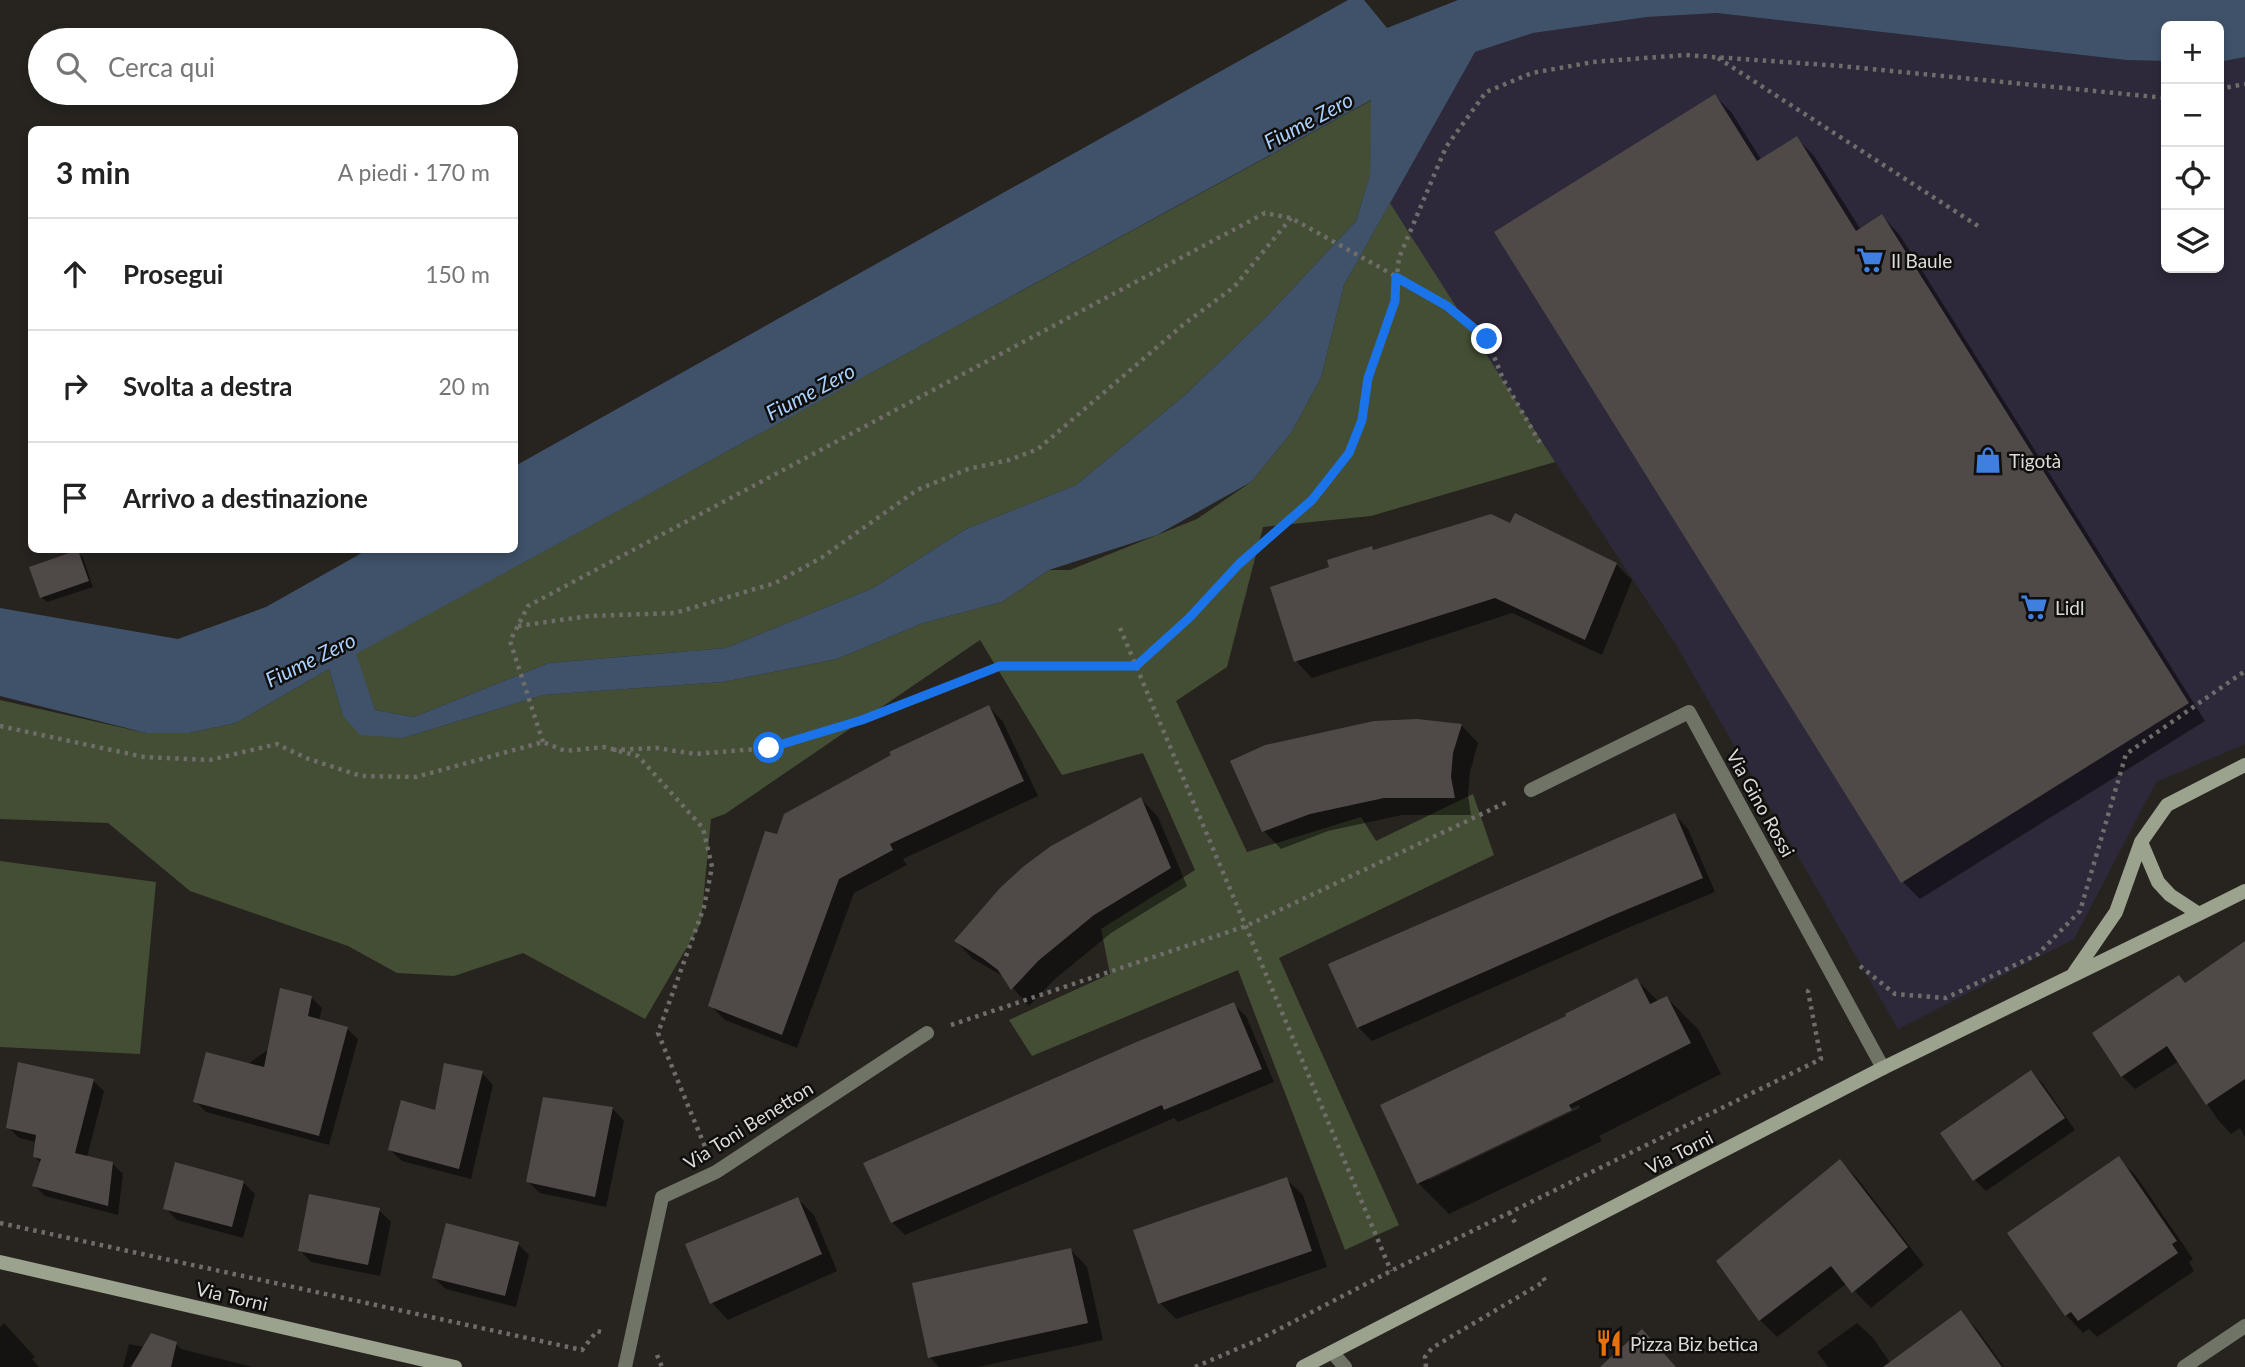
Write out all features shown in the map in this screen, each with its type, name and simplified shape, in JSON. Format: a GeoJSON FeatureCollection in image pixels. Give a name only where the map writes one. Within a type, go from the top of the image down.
{"type":"FeatureCollection","features":[{"type":"Feature","properties":{"kind":"main road","name":"Via Torni"},"geometry":{"type":"LineString","coordinates":[[2074,973],[2116,912],[2141,842],[2167,805],[2245,765]]}},
{"type":"Feature","properties":{"kind":"main road"},"geometry":{"type":"LineString","coordinates":[[2141,842],[2158,882],[2169,895],[2199,914]]}},
{"type":"Feature","properties":{"kind":"main road","name":"Via Torni"},"geometry":{"type":"LineString","coordinates":[[1303,1367],[1883,1068],[2245,891]]}},
{"type":"Feature","properties":{"kind":"main road","name":"Via Torni"},"geometry":{"type":"LineString","coordinates":[[0,1262],[456,1367]]}},
{"type":"Feature","properties":{"kind":"street","name":"Via Gino Rossi"},"geometry":{"type":"LineString","coordinates":[[1531,790],[1689,712],[1883,1068]]}},
{"type":"Feature","properties":{"kind":"street","name":"Via Toni Benetton"},"geometry":{"type":"LineString","coordinates":[[625,1367],[662,1197],[716,1172],[927,1033]]}},
{"type":"Feature","properties":{"kind":"street"},"geometry":{"type":"LineString","coordinates":[[2184,1367],[2245,1326]]}},
{"type":"Feature","properties":{"kind":"street"},"geometry":{"type":"LineString","coordinates":[[1332,1352],[1345,1367]]}},
{"type":"Feature","properties":{"kind":"path"},"geometry":{"type":"LineString","coordinates":[[613,750],[657,748],[695,754],[769,748],[862,720],[1000,666],[1136,666],[1189,618],[1239,564],[1312,500],[1349,453],[1362,420],[1368,378],[1395,301],[1399,258],[1446,147],[1486,92],[1532,73],[1593,62],[1685,55],[1841,66],[2161,98]]}},
{"type":"Feature","properties":{"kind":"path"},"geometry":{"type":"LineString","coordinates":[[1717,57],[1978,226]]}},
{"type":"Feature","properties":{"kind":"path"},"geometry":{"type":"LineString","coordinates":[[2224,88],[2245,85]]}},
{"type":"Feature","properties":{"kind":"path"},"geometry":{"type":"LineString","coordinates":[[543,742],[510,641],[528,606],[1265,213],[1291,218],[1381,268],[1447,306],[1487,339],[1503,379],[1540,443]]}},
{"type":"Feature","properties":{"kind":"path"},"geometry":{"type":"LineString","coordinates":[[518,626],[589,616],[675,613],[775,583],[821,558],[917,490],[968,469],[1009,460],[1038,449],[1184,324],[1234,287],[1291,218]]}},
{"type":"Feature","properties":{"kind":"path"},"geometry":{"type":"LineString","coordinates":[[1120,628],[1391,1271]]}},
{"type":"Feature","properties":{"kind":"path"},"geometry":{"type":"LineString","coordinates":[[1195,1367],[1258,1340],[1509,1212],[1821,1059],[1808,991],[1858,964],[1895,994],[1946,998],[2038,954],[2080,911],[2126,754],[2245,671]]}},
{"type":"Feature","properties":{"kind":"path"},"geometry":{"type":"LineString","coordinates":[[0,726],[144,757],[210,760],[277,744],[306,758],[361,776],[416,777],[543,742],[565,751],[604,747],[638,756],[704,828],[712,867],[704,907],[658,1032],[716,1172]]}},
{"type":"Feature","properties":{"kind":"path"},"geometry":{"type":"LineString","coordinates":[[927,1033],[1246,926],[1531,790]]}},
{"type":"Feature","properties":{"kind":"path"},"geometry":{"type":"LineString","coordinates":[[1509,1212],[1517,1226]]}},
{"type":"Feature","properties":{"kind":"path"},"geometry":{"type":"LineString","coordinates":[[0,1223],[582,1350],[597,1331],[653,1344],[662,1367]]}},
{"type":"Feature","properties":{"kind":"path"},"geometry":{"type":"LineString","coordinates":[[1426,1367],[1425,1357],[1432,1348],[1545,1281],[1541,1273]]}},
{"type":"Feature","properties":{"kind":"shaded area"},"geometry":{"type":"Polygon","coordinates":[[[1717,13],[2126,60],[2161,61],[2161,273],[2224,273],[2224,61],[2245,57],[2245,744],[2156,782],[2074,939],[1898,1029],[1675,643],[1416,252],[1417,244],[1370,175],[1372,100],[1416,77],[1475,52],[1533,33],[1647,17],[1717,13]]]}},
{"type":"Feature","properties":{"kind":"green space"},"geometry":{"type":"Polygon","coordinates":[[[1372,100],[1370,175],[1356,221],[1267,316],[1185,395],[1076,485],[966,529],[873,588],[726,648],[549,663],[414,717],[375,710],[355,654],[1372,100]]]}},
{"type":"Feature","properties":{"kind":"green space"},"geometry":{"type":"Polygon","coordinates":[[[1390,203],[1555,462],[1371,516],[1263,527],[1227,667],[1176,701],[1247,852],[1361,817],[1376,841],[1473,794],[1494,855],[1279,958],[1399,1225],[1345,1250],[1238,970],[1032,1056],[1009,1020],[1110,974],[1101,929],[1195,870],[1143,753],[1062,775],[980,640],[725,814],[711,819],[701,923],[645,1019],[523,953],[454,976],[397,973],[348,946],[190,891],[108,823],[0,819],[0,700],[146,733],[189,733],[236,723],[329,669],[343,716],[403,738],[543,695],[723,682],[837,659],[923,623],[1002,602],[1049,570],[1070,570],[1197,519],[1251,482],[1291,433],[1321,378],[1344,285],[1390,203]]]}},
{"type":"Feature","properties":{"kind":"green space"},"geometry":{"type":"Polygon","coordinates":[[[0,861],[156,882],[140,1054],[0,1047],[0,861]]]}},
{"type":"Feature","properties":{"kind":"water","name":"Fiume Zero"},"geometry":{"type":"Polygon","coordinates":[[[1348,0],[1364,0],[1387,28],[1458,0],[2245,0],[2245,57],[2224,61],[2224,21],[2161,21],[2161,61],[2126,60],[1717,13],[1647,17],[1533,33],[1475,52],[1344,285],[1321,378],[1291,433],[1251,482],[1157,535],[1049,570],[1002,602],[923,623],[837,659],[723,682],[543,695],[403,738],[360,735],[343,716],[329,669],[236,723],[189,733],[146,733],[0,696],[0,608],[178,639],[266,607],[362,553],[518,553],[518,464],[1348,0]],[[1371,100],[356,654],[375,710],[414,717],[549,663],[726,648],[873,588],[966,529],[1076,485],[1185,395],[1267,316],[1356,221],[1370,175],[1371,100]]]}},
{"type":"Feature","properties":{"kind":"building"},"geometry":{"type":"Polygon","coordinates":[[[1715,94],[1757,161],[1797,136],[1856,231],[1882,214],[2189,703],[1901,883],[1494,232],[1715,94]]]}},
{"type":"Feature","properties":{"kind":"building"},"geometry":{"type":"Polygon","coordinates":[[[1515,513],[1617,563],[1585,640],[1495,598],[1294,662],[1270,587],[1329,567],[1327,560],[1372,546],[1373,550],[1491,514],[1510,523],[1515,513]]]}},
{"type":"Feature","properties":{"kind":"building"},"geometry":{"type":"Polygon","coordinates":[[[69,553],[79,553],[89,581],[40,598],[29,567],[69,553]]]}},
{"type":"Feature","properties":{"kind":"building"},"geometry":{"type":"Polygon","coordinates":[[[989,705],[1024,781],[890,844],[893,850],[839,879],[782,1035],[708,1006],[765,831],[777,834],[784,814],[891,755],[889,752],[989,705]]]}},
{"type":"Feature","properties":{"kind":"building"},"geometry":{"type":"Polygon","coordinates":[[[1417,719],[1462,724],[1453,753],[1451,777],[1455,798],[1384,798],[1310,814],[1262,832],[1230,761],[1265,745],[1374,721],[1417,719]]]}},
{"type":"Feature","properties":{"kind":"building"},"geometry":{"type":"Polygon","coordinates":[[[1141,797],[1171,868],[1094,915],[1038,961],[1011,990],[998,970],[954,941],[1000,888],[1024,866],[1051,846],[1141,797]]]}},
{"type":"Feature","properties":{"kind":"building"},"geometry":{"type":"Polygon","coordinates":[[[1675,813],[1703,878],[1357,1028],[1328,964],[1675,813]]]}},
{"type":"Feature","properties":{"kind":"building"},"geometry":{"type":"Polygon","coordinates":[[[2245,941],[2245,1079],[2206,1105],[2167,1046],[2121,1077],[2092,1033],[2179,975],[2185,983],[2245,941]]]}},
{"type":"Feature","properties":{"kind":"building"},"geometry":{"type":"Polygon","coordinates":[[[1637,978],[1650,1004],[1667,996],[1691,1043],[1569,1105],[1572,1110],[1417,1184],[1380,1105],[1566,1016],[1565,1014],[1637,978]]]}},
{"type":"Feature","properties":{"kind":"building"},"geometry":{"type":"Polygon","coordinates":[[[280,988],[312,996],[308,1016],[348,1027],[319,1136],[193,1102],[206,1052],[264,1067],[280,988]]]}},
{"type":"Feature","properties":{"kind":"building"},"geometry":{"type":"Polygon","coordinates":[[[1234,1002],[1262,1069],[1164,1110],[1162,1105],[891,1223],[863,1163],[1134,1043],[1234,1002]]]}},
{"type":"Feature","properties":{"kind":"building"},"geometry":{"type":"Polygon","coordinates":[[[18,1062],[94,1079],[75,1153],[113,1162],[108,1206],[32,1186],[41,1159],[33,1157],[36,1135],[6,1128],[18,1062]]]}},
{"type":"Feature","properties":{"kind":"building"},"geometry":{"type":"Polygon","coordinates":[[[444,1063],[483,1071],[459,1169],[388,1150],[401,1100],[435,1110],[444,1063]]]}},
{"type":"Feature","properties":{"kind":"building"},"geometry":{"type":"Polygon","coordinates":[[[2031,1070],[2065,1118],[1973,1181],[1940,1133],[2031,1070]]]}},
{"type":"Feature","properties":{"kind":"building"},"geometry":{"type":"Polygon","coordinates":[[[543,1097],[613,1107],[595,1197],[526,1182],[543,1097]]]}},
{"type":"Feature","properties":{"kind":"building"},"geometry":{"type":"Polygon","coordinates":[[[2119,1156],[2177,1241],[2172,1244],[2178,1253],[2078,1321],[2071,1312],[2065,1316],[2007,1233],[2119,1156]]]}},
{"type":"Feature","properties":{"kind":"building"},"geometry":{"type":"Polygon","coordinates":[[[1840,1159],[1908,1247],[1852,1293],[1831,1266],[1759,1321],[1716,1261],[1840,1159]]]}},
{"type":"Feature","properties":{"kind":"building"},"geometry":{"type":"Polygon","coordinates":[[[175,1162],[244,1181],[232,1227],[163,1209],[175,1162]]]}},
{"type":"Feature","properties":{"kind":"building"},"geometry":{"type":"Polygon","coordinates":[[[1287,1177],[1312,1251],[1158,1304],[1133,1230],[1287,1177]]]}},
{"type":"Feature","properties":{"kind":"building"},"geometry":{"type":"Polygon","coordinates":[[[309,1194],[380,1208],[368,1265],[298,1251],[309,1194]]]}},
{"type":"Feature","properties":{"kind":"building"},"geometry":{"type":"Polygon","coordinates":[[[798,1197],[822,1254],[710,1304],[685,1244],[798,1197]]]}},
{"type":"Feature","properties":{"kind":"building"},"geometry":{"type":"Polygon","coordinates":[[[446,1223],[519,1242],[505,1296],[432,1278],[446,1223]]]}},
{"type":"Feature","properties":{"kind":"building"},"geometry":{"type":"Polygon","coordinates":[[[1071,1248],[1088,1323],[928,1358],[912,1283],[1071,1248]]]}},
{"type":"Feature","properties":{"kind":"building"},"geometry":{"type":"Polygon","coordinates":[[[1961,1310],[2002,1367],[1883,1367],[1961,1310]]]}},
{"type":"Feature","properties":{"kind":"building"},"geometry":{"type":"Polygon","coordinates":[[[1642,1329],[1676,1367],[1600,1367],[1642,1329]]]}},
{"type":"Feature","properties":{"kind":"building"},"geometry":{"type":"Polygon","coordinates":[[[151,1333],[177,1342],[171,1367],[131,1367],[151,1333]]]}},
{"type":"Feature","properties":{"kind":"place","name":"Il Baule"},"geometry":{"type":"Point","coordinates":[1870,260]}},
{"type":"Feature","properties":{"kind":"place","name":"Tigotà"},"geometry":{"type":"Point","coordinates":[1988,460]}},
{"type":"Feature","properties":{"kind":"place","name":"Lidl"},"geometry":{"type":"Point","coordinates":[2034,607]}},
{"type":"Feature","properties":{"kind":"place","name":"Pizza Biz betica"},"geometry":{"type":"Point","coordinates":[1609,1343]}},
{"type":"Feature","properties":{"kind":"route"},"geometry":{"type":"LineString","coordinates":[[769,748],[862,720],[1000,666],[1136,666],[1189,618],[1239,564],[1312,500],[1349,453],[1362,420],[1368,378],[1395,301],[1396,277],[1447,306],[1487,339]]}}]}
